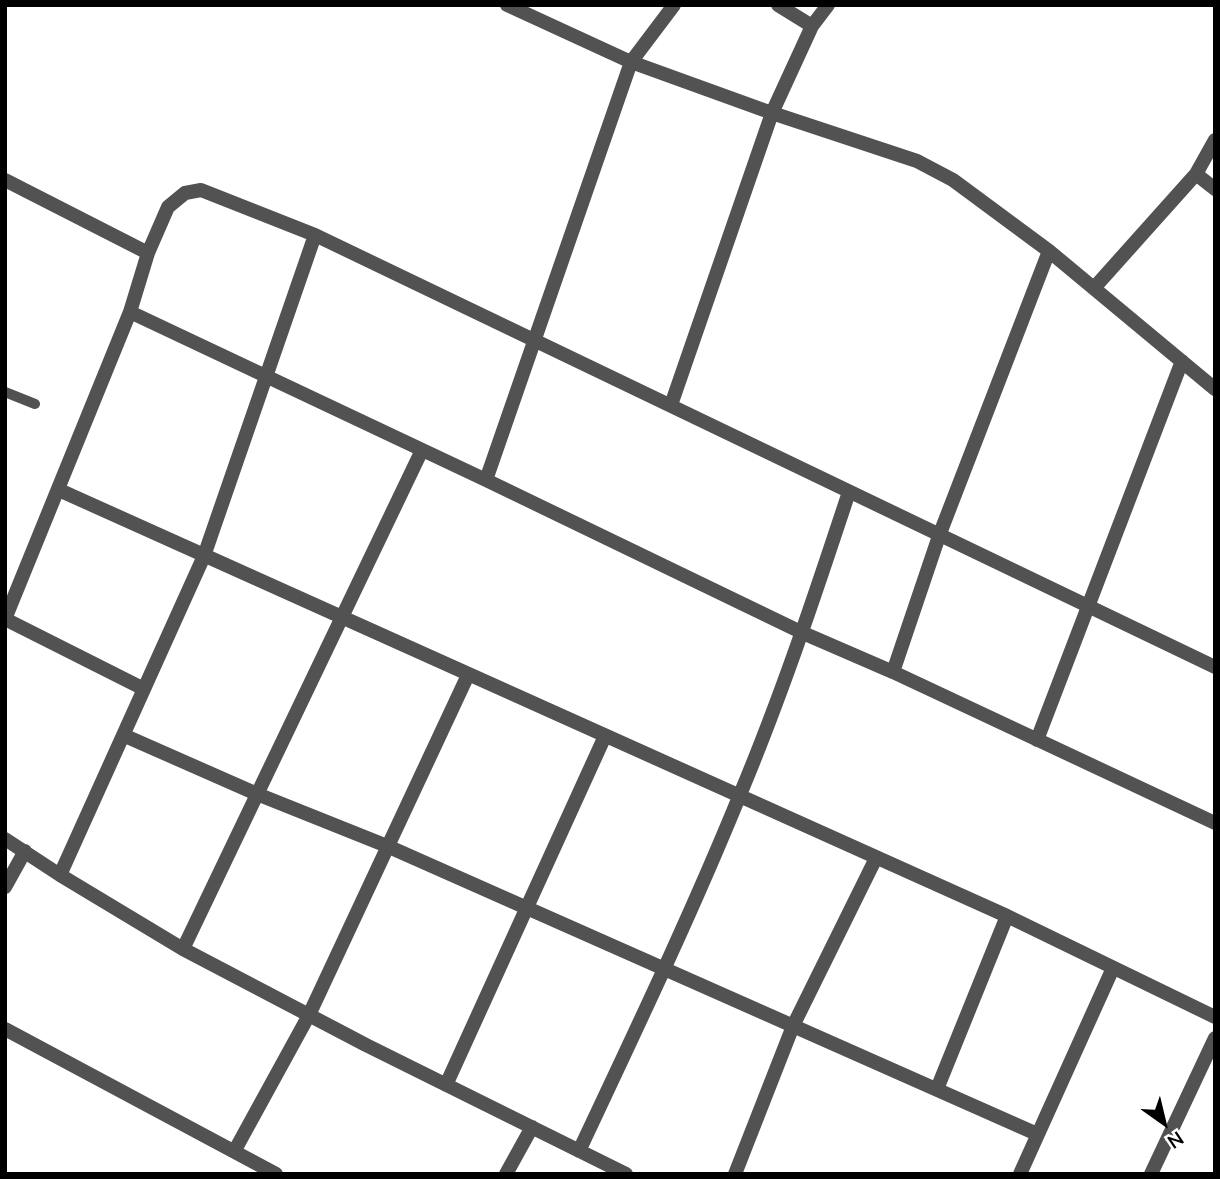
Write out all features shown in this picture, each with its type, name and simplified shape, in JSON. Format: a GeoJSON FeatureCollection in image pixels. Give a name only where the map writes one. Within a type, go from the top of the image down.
{"type":"FeatureCollection","features":[{"type":"Feature","properties":{"kind":"street"},"geometry":{"type":"LineString","coordinates":[[507,5],[631,62],[917,162],[953,180],[1049,251],[1215,389]]}},
{"type":"Feature","properties":{"kind":"street"},"geometry":{"type":"LineString","coordinates":[[486,480],[631,62],[674,5]]}},
{"type":"Feature","properties":{"kind":"street"},"geometry":{"type":"LineString","coordinates":[[778,5],[812,26]]}},
{"type":"Feature","properties":{"kind":"street"},"geometry":{"type":"LineString","coordinates":[[671,405],[772,113],[812,26],[828,5]]}},
{"type":"Feature","properties":{"kind":"street"},"geometry":{"type":"LineString","coordinates":[[1094,288],[1196,174],[1215,140]]}},
{"type":"Feature","properties":{"kind":"street"},"geometry":{"type":"LineString","coordinates":[[1196,174],[1215,189]]}},
{"type":"Feature","properties":{"kind":"street"},"geometry":{"type":"LineString","coordinates":[[5,180],[148,253]]}},
{"type":"Feature","properties":{"kind":"street"},"geometry":{"type":"LineString","coordinates":[[144,689],[5,619],[130,312],[148,253],[168,207],[185,192],[201,190],[315,234],[1215,667]]}},
{"type":"Feature","properties":{"kind":"street"},"geometry":{"type":"LineString","coordinates":[[60,875],[204,556],[315,234]]}},
{"type":"Feature","properties":{"kind":"street"},"geometry":{"type":"LineString","coordinates":[[893,672],[939,536],[1049,251]]}},
{"type":"Feature","properties":{"kind":"street"},"geometry":{"type":"LineString","coordinates":[[130,312],[803,633],[893,672],[1215,823]]}},
{"type":"Feature","properties":{"kind":"street"},"geometry":{"type":"LineString","coordinates":[[1037,740],[1182,362]]}},
{"type":"Feature","properties":{"kind":"street"},"geometry":{"type":"LineString","coordinates":[[183,948],[422,450]]}},
{"type":"Feature","properties":{"kind":"street"},"geometry":{"type":"LineString","coordinates":[[59,490],[1007,916],[1215,1017]]}},
{"type":"Feature","properties":{"kind":"street"},"geometry":{"type":"LineString","coordinates":[[579,1151],[664,970],[740,797],[803,633],[849,492]]}},
{"type":"Feature","properties":{"kind":"street"},"geometry":{"type":"LineString","coordinates":[[234,1150],[309,1015],[468,675]]}},
{"type":"Feature","properties":{"kind":"street"},"geometry":{"type":"LineString","coordinates":[[123,735],[257,794],[387,846],[1038,1134]]}},
{"type":"Feature","properties":{"kind":"street"},"geometry":{"type":"LineString","coordinates":[[446,1084],[605,736]]}},
{"type":"Feature","properties":{"kind":"street"},"geometry":{"type":"LineString","coordinates":[[5,839],[183,948],[309,1015],[626,1174]]}},
{"type":"Feature","properties":{"kind":"street"},"geometry":{"type":"LineString","coordinates":[[5,887],[25,851]]}},
{"type":"Feature","properties":{"kind":"street"},"geometry":{"type":"LineString","coordinates":[[735,1174],[793,1026],[876,858]]}},
{"type":"Feature","properties":{"kind":"street"},"geometry":{"type":"LineString","coordinates":[[937,1089],[1007,916]]}},
{"type":"Feature","properties":{"kind":"street"},"geometry":{"type":"LineString","coordinates":[[1020,1174],[1113,968]]}},
{"type":"Feature","properties":{"kind":"street"},"geometry":{"type":"LineString","coordinates":[[5,1029],[276,1174]]}},
{"type":"Feature","properties":{"kind":"street"},"geometry":{"type":"LineString","coordinates":[[1150,1174],[1215,1038]]}},
{"type":"Feature","properties":{"kind":"street"},"geometry":{"type":"LineString","coordinates":[[506,1174],[532,1127]]}},
{"type":"Feature","properties":{"kind":"lane"},"geometry":{"type":"LineString","coordinates":[[5,391],[35,404]]}}]}
